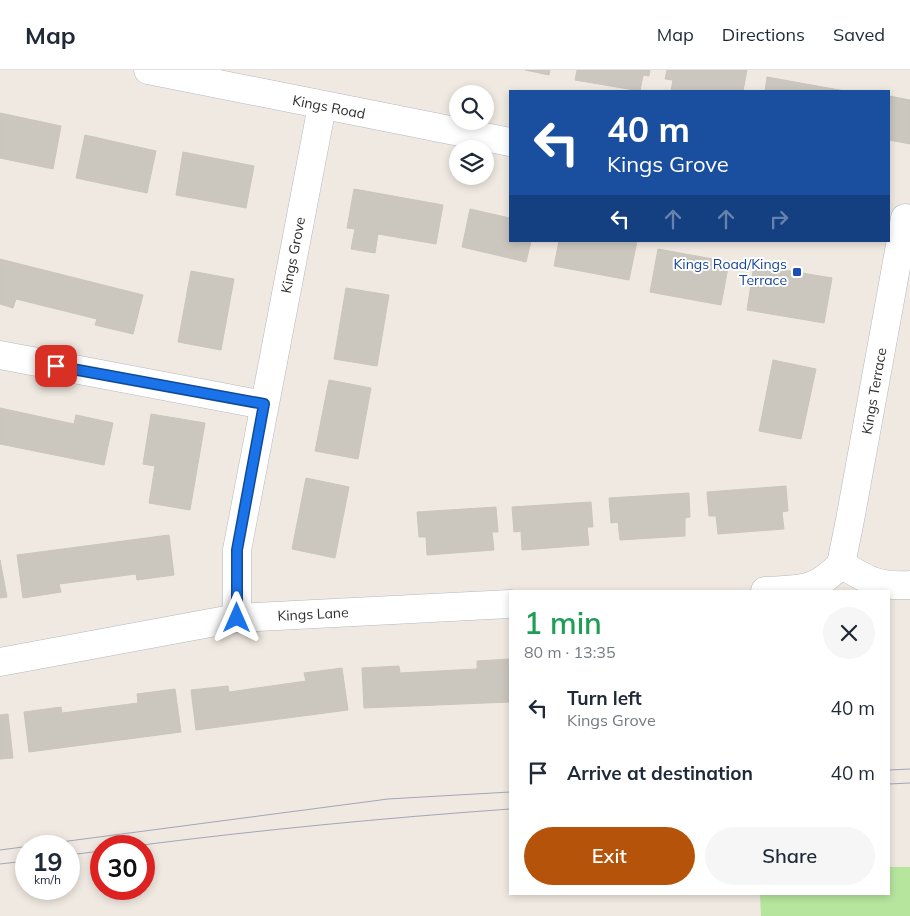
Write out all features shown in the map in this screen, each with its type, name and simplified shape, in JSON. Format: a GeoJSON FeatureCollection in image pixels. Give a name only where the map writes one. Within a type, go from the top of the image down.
{"type":"FeatureCollection","features":[{"type":"Feature","properties":{"kind":"street","name":"Kings Road"},"geometry":{"type":"LineString","coordinates":[[148,70],[509,142]]}},
{"type":"Feature","properties":{"kind":"street","name":"Kings Grove"},"geometry":{"type":"LineString","coordinates":[[237,618],[237,550],[322,106]]}},
{"type":"Feature","properties":{"kind":"street","name":"Kings Terrace"},"geometry":{"type":"LineString","coordinates":[[841,564],[901,217]]}},
{"type":"Feature","properties":{"kind":"street"},"geometry":{"type":"LineString","coordinates":[[0,355],[264,404]]}},
{"type":"Feature","properties":{"kind":"street"},"geometry":{"type":"LineString","coordinates":[[796,590],[816,585],[830,576],[841,564],[864,578],[890,586],[910,586]]}},
{"type":"Feature","properties":{"kind":"street","name":"Kings Lane"},"geometry":{"type":"LineString","coordinates":[[0,662],[237,618],[509,604]]}},
{"type":"Feature","properties":{"kind":"green space"},"geometry":{"type":"Polygon","coordinates":[[[890,867],[910,867],[910,916],[761,916],[760,895],[890,895],[890,867]]]}},
{"type":"Feature","properties":{"kind":"building"},"geometry":{"type":"Polygon","coordinates":[[[525,70],[550,70],[549,75],[525,70]]]}},
{"type":"Feature","properties":{"kind":"building"},"geometry":{"type":"Polygon","coordinates":[[[577,70],[650,70],[649,76],[643,75],[640,90],[575,80],[577,70]]]}},
{"type":"Feature","properties":{"kind":"building"},"geometry":{"type":"Polygon","coordinates":[[[667,70],[747,70],[743,90],[671,90],[673,80],[665,79],[667,70]]]}},
{"type":"Feature","properties":{"kind":"building"},"geometry":{"type":"Polygon","coordinates":[[[767,77],[839,90],[765,90],[767,77]]]}},
{"type":"Feature","properties":{"kind":"building"},"geometry":{"type":"Polygon","coordinates":[[[890,96],[910,100],[910,144],[890,140],[890,96]]]}},
{"type":"Feature","properties":{"kind":"building"},"geometry":{"type":"Polygon","coordinates":[[[0,113],[61,126],[53,169],[0,158],[0,113]]]}},
{"type":"Feature","properties":{"kind":"building"},"geometry":{"type":"Polygon","coordinates":[[[85,135],[156,151],[147,193],[76,178],[85,135]]]}},
{"type":"Feature","properties":{"kind":"building"},"geometry":{"type":"Polygon","coordinates":[[[183,152],[254,166],[246,208],[176,195],[183,152]]]}},
{"type":"Feature","properties":{"kind":"building"},"geometry":{"type":"Polygon","coordinates":[[[354,189],[443,205],[436,244],[378,234],[375,253],[351,249],[355,229],[347,228],[354,189]]]}},
{"type":"Feature","properties":{"kind":"building"},"geometry":{"type":"Polygon","coordinates":[[[470,209],[509,218],[509,242],[531,242],[526,262],[462,247],[470,209]]]}},
{"type":"Feature","properties":{"kind":"building"},"geometry":{"type":"Polygon","coordinates":[[[559,242],[637,242],[629,280],[554,266],[559,242]]]}},
{"type":"Feature","properties":{"kind":"building"},"geometry":{"type":"Polygon","coordinates":[[[658,249],[729,262],[721,305],[650,292],[658,249]]]}},
{"type":"Feature","properties":{"kind":"building"},"geometry":{"type":"Polygon","coordinates":[[[0,259],[143,295],[133,334],[95,325],[97,319],[16,299],[13,308],[0,304],[0,259]]]}},
{"type":"Feature","properties":{"kind":"building"},"geometry":{"type":"Polygon","coordinates":[[[754,265],[832,278],[824,323],[747,310],[754,265]]]}},
{"type":"Feature","properties":{"kind":"building"},"geometry":{"type":"Polygon","coordinates":[[[191,271],[234,279],[221,350],[178,342],[191,271]]]}},
{"type":"Feature","properties":{"kind":"building"},"geometry":{"type":"Polygon","coordinates":[[[346,288],[389,295],[377,366],[334,359],[346,288]]]}},
{"type":"Feature","properties":{"kind":"building"},"geometry":{"type":"Polygon","coordinates":[[[773,360],[816,369],[801,439],[759,431],[773,360]]]}},
{"type":"Feature","properties":{"kind":"building"},"geometry":{"type":"Polygon","coordinates":[[[329,380],[371,388],[358,459],[315,451],[329,380]]]}},
{"type":"Feature","properties":{"kind":"building"},"geometry":{"type":"Polygon","coordinates":[[[0,408],[74,424],[76,415],[113,423],[104,465],[0,444],[0,408]]]}},
{"type":"Feature","properties":{"kind":"building"},"geometry":{"type":"Polygon","coordinates":[[[151,414],[205,423],[190,510],[149,503],[155,466],[143,464],[151,414]]]}},
{"type":"Feature","properties":{"kind":"building"},"geometry":{"type":"Polygon","coordinates":[[[306,478],[349,487],[335,558],[292,549],[306,478]]]}},
{"type":"Feature","properties":{"kind":"building"},"geometry":{"type":"Polygon","coordinates":[[[786,486],[788,511],[782,512],[784,529],[718,534],[716,516],[709,516],[707,492],[786,486]]]}},
{"type":"Feature","properties":{"kind":"building"},"geometry":{"type":"Polygon","coordinates":[[[689,493],[690,517],[685,518],[685,536],[620,540],[618,522],[611,523],[609,498],[689,493]]]}},
{"type":"Feature","properties":{"kind":"building"},"geometry":{"type":"Polygon","coordinates":[[[591,502],[593,527],[587,527],[589,545],[522,550],[521,531],[514,532],[512,507],[591,502]]]}},
{"type":"Feature","properties":{"kind":"building"},"geometry":{"type":"Polygon","coordinates":[[[496,507],[498,532],[492,532],[494,550],[427,555],[426,537],[419,537],[417,512],[496,507]]]}},
{"type":"Feature","properties":{"kind":"building"},"geometry":{"type":"Polygon","coordinates":[[[169,535],[174,575],[137,580],[136,574],[59,584],[61,592],[23,598],[17,555],[169,535]]]}},
{"type":"Feature","properties":{"kind":"building"},"geometry":{"type":"Polygon","coordinates":[[[0,560],[7,597],[0,598],[0,560]]]}},
{"type":"Feature","properties":{"kind":"building"},"geometry":{"type":"Polygon","coordinates":[[[509,659],[509,702],[364,708],[362,668],[399,666],[400,673],[477,669],[477,661],[509,659]]]}},
{"type":"Feature","properties":{"kind":"building"},"geometry":{"type":"Polygon","coordinates":[[[342,668],[348,710],[196,730],[191,690],[228,686],[229,692],[306,681],[304,673],[342,668]]]}},
{"type":"Feature","properties":{"kind":"building"},"geometry":{"type":"Polygon","coordinates":[[[175,689],[181,732],[29,752],[24,712],[61,707],[62,713],[138,703],[137,694],[175,689]]]}},
{"type":"Feature","properties":{"kind":"building"},"geometry":{"type":"Polygon","coordinates":[[[8,714],[13,758],[0,759],[0,715],[8,714]]]}},
{"type":"Feature","properties":{"kind":"tram line"},"geometry":{"type":"LineString","coordinates":[[890,770],[910,769]]}},
{"type":"Feature","properties":{"kind":"tram line"},"geometry":{"type":"LineString","coordinates":[[890,784],[910,783]]}},
{"type":"Feature","properties":{"kind":"tram line"},"geometry":{"type":"LineString","coordinates":[[0,850],[388,799],[509,792]]}},
{"type":"Feature","properties":{"kind":"tram line"},"geometry":{"type":"LineString","coordinates":[[155,844],[322,825],[509,809]]}},
{"type":"Feature","properties":{"kind":"tram line"},"geometry":{"type":"LineString","coordinates":[[80,854],[90,852]]}},
{"type":"Feature","properties":{"kind":"tram line"},"geometry":{"type":"LineString","coordinates":[[0,864],[15,862]]}},
{"type":"Feature","properties":{"kind":"place","name":"Kings Road/Kings Terrace"},"geometry":{"type":"Point","coordinates":[797,272]}},
{"type":"Feature","properties":{"kind":"route"},"geometry":{"type":"LineString","coordinates":[[56,366],[264,404],[237,550],[237,618]]}}]}
